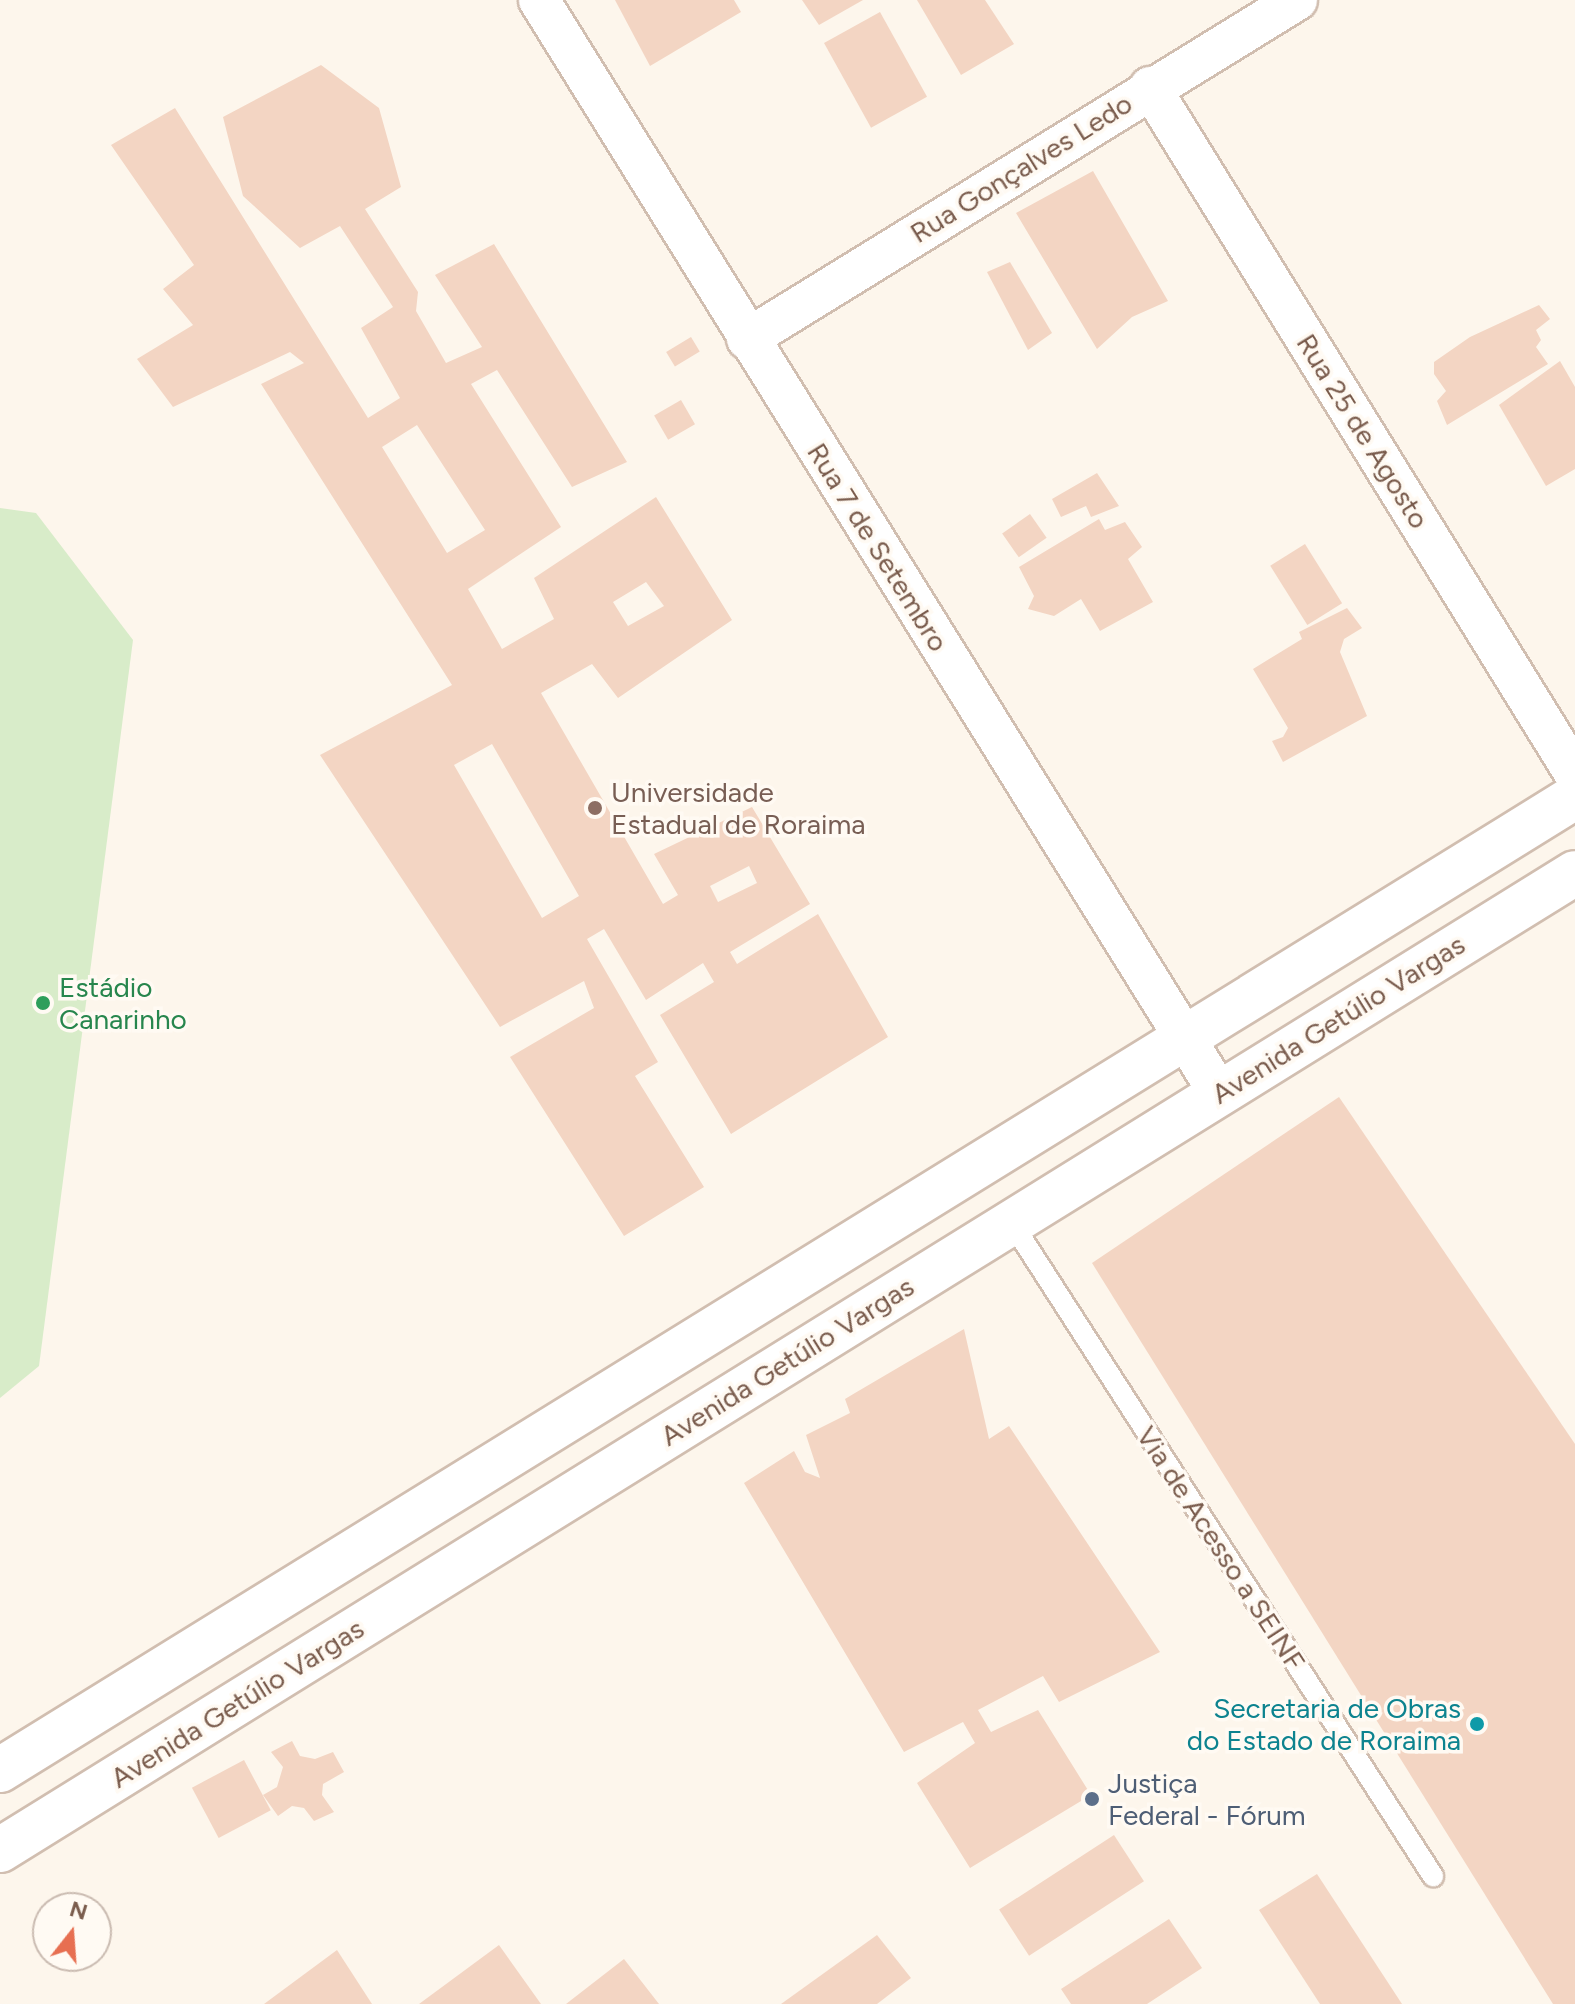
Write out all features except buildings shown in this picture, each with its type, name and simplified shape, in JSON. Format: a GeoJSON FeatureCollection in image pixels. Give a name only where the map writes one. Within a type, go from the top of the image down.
{"type":"FeatureCollection","features":[{"type":"Feature","properties":{"kind":"main road"},"geometry":{"type":"LineString","coordinates":[[0,1770],[1183,1035],[1575,797]]}},
{"type":"Feature","properties":{"kind":"main road","name":"Avenida Getúlio Vargas"},"geometry":{"type":"LineString","coordinates":[[0,1850],[1010,1220],[1575,873]]}},
{"type":"Feature","properties":{"kind":"main road"},"geometry":{"type":"LineString","coordinates":[[851,1243],[888,1298]]}},
{"type":"Feature","properties":{"kind":"main road"},"geometry":{"type":"LineString","coordinates":[[216,1637],[252,1693]]}},
{"type":"Feature","properties":{"kind":"street","name":"Rua 7 de Setembro"},"geometry":{"type":"LineString","coordinates":[[539,0],[747,339],[1219,1093]]}},
{"type":"Feature","properties":{"kind":"street","name":"Rua Gonçalves Ledo"},"geometry":{"type":"LineString","coordinates":[[747,339],[1150,87],[1297,0]]}},
{"type":"Feature","properties":{"kind":"street","name":"Rua 25 de Agosto"},"geometry":{"type":"LineString","coordinates":[[1150,87],[1575,774]]}},
{"type":"Feature","properties":{"kind":"lane","name":"Via de Acesso a SEINF"},"geometry":{"type":"LineString","coordinates":[[1010,1220],[1433,1876]]}},
{"type":"Feature","properties":{"kind":"green space","name":"Estádio Canarinho"},"geometry":{"type":"Polygon","coordinates":[[[0,508],[36,513],[133,640],[39,1366],[0,1398],[0,508]]]}},
{"type":"Feature","properties":{"kind":"place","name":"Universidade Estadual de Roraima"},"geometry":{"type":"Point","coordinates":[595,808]}},
{"type":"Feature","properties":{"kind":"place","name":"Estádio Canarinho"},"geometry":{"type":"Point","coordinates":[43,1003]}},
{"type":"Feature","properties":{"kind":"place","name":"Secretaria de Obras do Estado de Roraima"},"geometry":{"type":"Point","coordinates":[1477,1724]}},
{"type":"Feature","properties":{"kind":"place","name":"Justiça Federal - Fórum"},"geometry":{"type":"Point","coordinates":[1092,1799]}}]}
